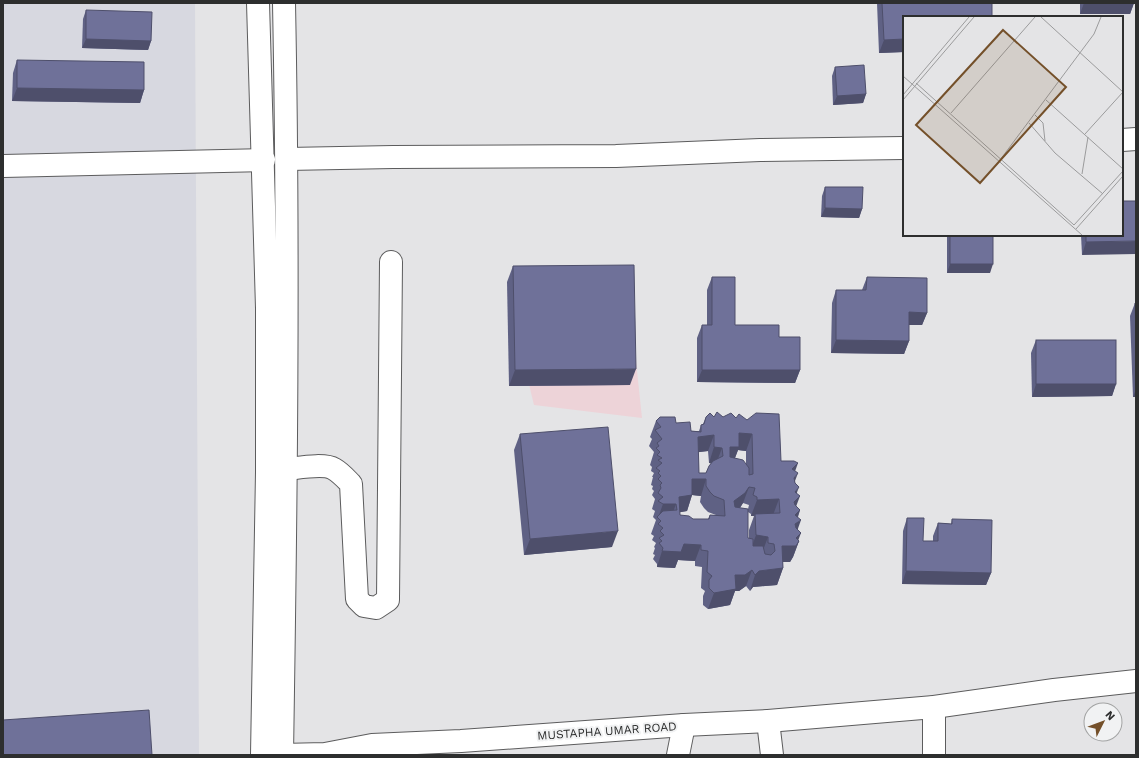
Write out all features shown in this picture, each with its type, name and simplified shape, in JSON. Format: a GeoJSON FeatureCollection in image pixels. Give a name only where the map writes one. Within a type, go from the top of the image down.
{"type":"FeatureCollection","features":[{"type":"Feature","properties":{"kind":"street"},"geometry":{"type":"LineString","coordinates":[[258,3],[264,160],[267,308],[267,472],[262,755]]}},
{"type":"Feature","properties":{"kind":"street"},"geometry":{"type":"LineString","coordinates":[[282,755],[286,469],[287,159],[284,3]]}},
{"type":"Feature","properties":{"kind":"street"},"geometry":{"type":"LineString","coordinates":[[1123,140],[1136,139]]}},
{"type":"Feature","properties":{"kind":"street"},"geometry":{"type":"LineString","coordinates":[[287,159],[616,156],[760,150],[903,148]]}},
{"type":"Feature","properties":{"kind":"street"},"geometry":{"type":"LineString","coordinates":[[3,166],[264,160]]}},
{"type":"Feature","properties":{"kind":"street"},"geometry":{"type":"LineString","coordinates":[[286,469],[333,468],[351,484],[358,599],[364,606],[376,608],[388,600],[391,262]]}},
{"type":"Feature","properties":{"kind":"street","name":"MUSTAPHA UMAR ROAD"},"geometry":{"type":"LineString","coordinates":[[282,755],[325,754],[372,745],[461,741],[684,725],[768,721],[934,707],[1136,680]]}},
{"type":"Feature","properties":{"kind":"street"},"geometry":{"type":"LineString","coordinates":[[934,707],[934,755]]}},
{"type":"Feature","properties":{"kind":"street"},"geometry":{"type":"LineString","coordinates":[[768,721],[772,755]]}},
{"type":"Feature","properties":{"kind":"street"},"geometry":{"type":"LineString","coordinates":[[678,755],[684,725]]}},
{"type":"Feature","properties":{"kind":"shaded area"},"geometry":{"type":"Polygon","coordinates":[[[3,3],[195,3],[199,755],[3,755],[3,3]]]}},
{"type":"Feature","properties":{"kind":"shaded area"},"geometry":{"type":"Polygon","coordinates":[[[507,294],[629,295],[642,418],[534,405],[507,294]]]}},
{"type":"Feature","properties":{"kind":"building"},"geometry":{"type":"Polygon","coordinates":[[[882,3],[992,3],[992,16],[903,16],[903,39],[884,40],[882,3]]]}},
{"type":"Feature","properties":{"kind":"building"},"geometry":{"type":"Polygon","coordinates":[[[86,10],[152,12],[151,41],[86,39],[86,10]]]}},
{"type":"Feature","properties":{"kind":"building"},"geometry":{"type":"Polygon","coordinates":[[[17,60],[144,62],[144,90],[17,88],[17,60]]]}},
{"type":"Feature","properties":{"kind":"building"},"geometry":{"type":"Polygon","coordinates":[[[864,65],[866,94],[837,96],[835,67],[864,65]]]}},
{"type":"Feature","properties":{"kind":"building"},"geometry":{"type":"Polygon","coordinates":[[[825,187],[863,187],[862,209],[825,208],[825,187]]]}},
{"type":"Feature","properties":{"kind":"building"},"geometry":{"type":"Polygon","coordinates":[[[1123,201],[1136,201],[1136,241],[1086,242],[1086,236],[1123,236],[1123,201]]]}},
{"type":"Feature","properties":{"kind":"building"},"geometry":{"type":"Polygon","coordinates":[[[950,236],[993,236],[993,264],[950,264],[950,236]]]}},
{"type":"Feature","properties":{"kind":"building"},"geometry":{"type":"Polygon","coordinates":[[[634,265],[636,369],[515,370],[513,266],[634,265]]]}},
{"type":"Feature","properties":{"kind":"building"},"geometry":{"type":"Polygon","coordinates":[[[712,277],[735,277],[735,325],[779,325],[779,337],[800,337],[800,370],[702,370],[702,325],[712,325],[712,277]]]}},
{"type":"Feature","properties":{"kind":"building"},"geometry":{"type":"Polygon","coordinates":[[[867,277],[927,278],[927,313],[909,312],[909,341],[836,340],[836,290],[866,290],[867,277]]]}},
{"type":"Feature","properties":{"kind":"building"},"geometry":{"type":"Polygon","coordinates":[[[1135,303],[1136,303],[1136,333],[1135,303]]]}},
{"type":"Feature","properties":{"kind":"building"},"geometry":{"type":"Polygon","coordinates":[[[1036,340],[1116,340],[1116,384],[1036,384],[1036,340]]]}},
{"type":"Feature","properties":{"kind":"building"},"geometry":{"type":"Polygon","coordinates":[[[717,412],[723,417],[731,413],[736,418],[739,414],[747,420],[756,413],[779,414],[781,461],[794,461],[798,463],[792,469],[798,473],[794,478],[795,483],[799,487],[795,492],[800,496],[794,502],[800,510],[795,515],[801,520],[795,524],[796,528],[801,533],[796,538],[799,541],[796,546],[782,546],[783,568],[759,571],[755,575],[752,570],[745,575],[735,575],[736,589],[714,593],[709,588],[709,580],[712,576],[707,572],[708,551],[701,550],[701,545],[684,544],[681,552],[662,551],[663,548],[659,543],[662,541],[659,538],[664,535],[660,531],[663,528],[658,524],[661,521],[657,517],[663,511],[677,510],[676,504],[663,504],[658,501],[663,497],[658,493],[662,483],[658,479],[661,476],[658,473],[660,471],[656,468],[662,463],[658,460],[662,458],[657,455],[660,452],[656,448],[659,446],[657,443],[662,439],[655,430],[661,427],[656,421],[660,417],[675,417],[676,423],[690,422],[691,431],[701,432],[701,425],[704,424],[706,417],[710,413],[714,417],[717,412]],[[739,433],[739,447],[730,447],[730,457],[743,460],[749,468],[749,475],[753,474],[752,434],[739,433]],[[714,435],[698,437],[699,473],[706,473],[713,461],[723,456],[722,448],[714,447],[714,435]],[[692,479],[692,495],[679,497],[680,515],[689,516],[693,519],[709,519],[710,515],[725,516],[724,500],[714,496],[710,492],[706,486],[706,479],[692,479]],[[749,487],[745,493],[734,501],[735,507],[748,509],[748,538],[753,539],[753,546],[763,546],[765,554],[771,555],[775,551],[774,544],[768,543],[768,537],[756,535],[755,514],[780,513],[779,499],[757,500],[757,497],[753,495],[755,488],[749,487]]]}},
{"type":"Feature","properties":{"kind":"building"},"geometry":{"type":"Polygon","coordinates":[[[608,427],[618,531],[530,539],[520,434],[608,427]]]}},
{"type":"Feature","properties":{"kind":"building"},"geometry":{"type":"Polygon","coordinates":[[[907,518],[924,518],[923,541],[938,541],[938,523],[952,524],[952,519],[992,520],[991,573],[906,571],[907,518]]]}},
{"type":"Feature","properties":{"kind":"building"},"geometry":{"type":"Polygon","coordinates":[[[149,710],[152,755],[3,755],[3,720],[149,710]]]}}]}
